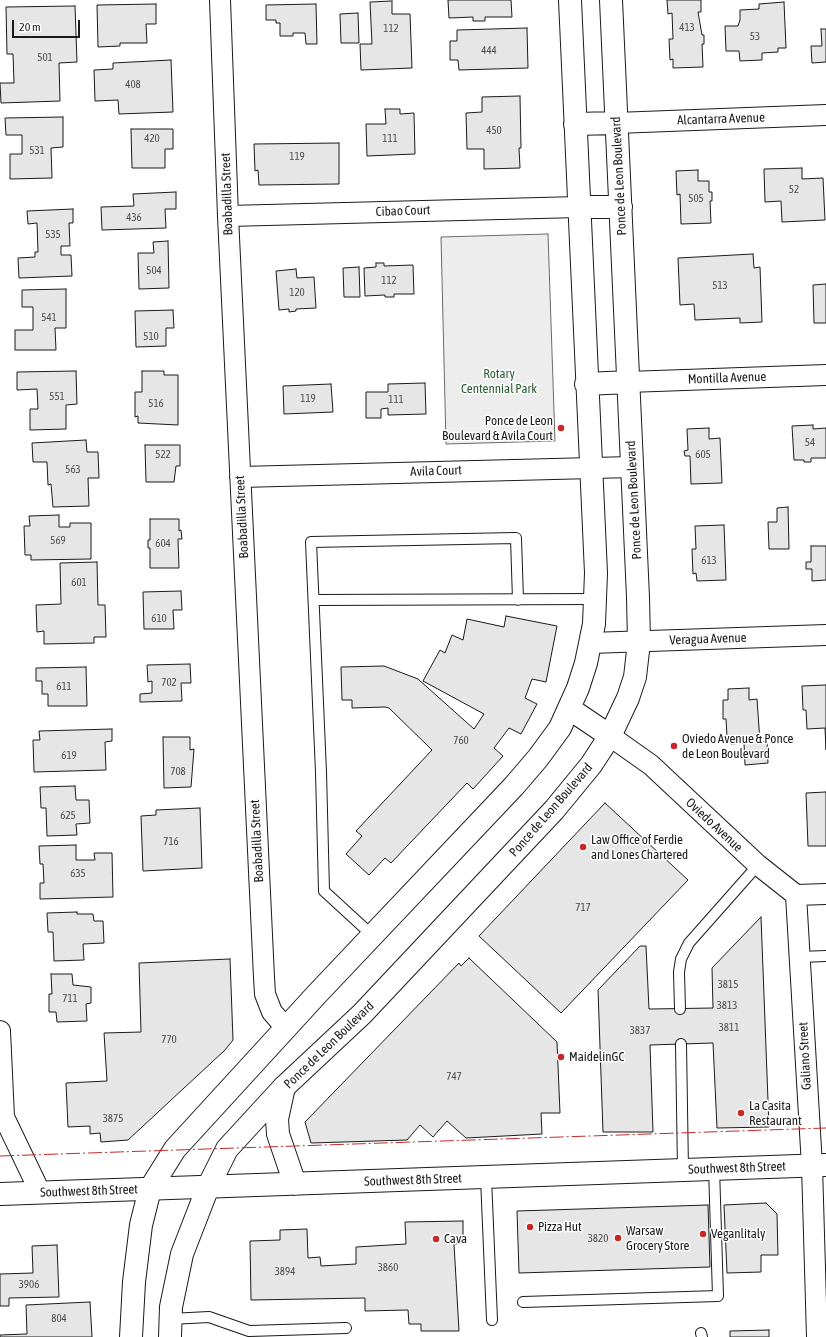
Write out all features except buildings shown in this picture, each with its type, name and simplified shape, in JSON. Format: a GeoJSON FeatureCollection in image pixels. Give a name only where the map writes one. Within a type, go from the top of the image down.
{"type":"FeatureCollection","features":[{"type":"Feature","properties":{"kind":"street","name":"Boabadilla Street"},"geometry":{"type":"LineString","coordinates":[[220,0],[228,216],[265,988],[272,1012],[286,1028]]}},
{"type":"Feature","properties":{"kind":"street"},"geometry":{"type":"LineString","coordinates":[[131,1337],[138,1242],[150,1189],[175,1149],[286,1028],[514,786],[538,758],[560,728],[570,709],[584,669],[590,643],[595,599],[596,573],[586,384],[570,0]]}},
{"type":"Feature","properties":{"kind":"street","name":"Ponce de Leon Boulevard"},"geometry":{"type":"LineString","coordinates":[[170,1328],[182,1254],[208,1187],[227,1149],[284,1087],[362,1014],[554,810],[592,765],[610,736],[628,698],[634,677],[639,642],[611,0]]}},
{"type":"Feature","properties":{"kind":"street","name":"Alcantarra Avenue"},"geometry":{"type":"LineString","coordinates":[[616,123],[826,115]]}},
{"type":"Feature","properties":{"kind":"street"},"geometry":{"type":"LineString","coordinates":[[575,124],[616,123]]}},
{"type":"Feature","properties":{"kind":"street","name":"Cibao Court"},"geometry":{"type":"LineString","coordinates":[[228,216],[579,207]]}},
{"type":"Feature","properties":{"kind":"street"},"geometry":{"type":"LineString","coordinates":[[579,207],[620,207]]}},
{"type":"Feature","properties":{"kind":"street","name":"Montilla Avenue"},"geometry":{"type":"LineString","coordinates":[[628,382],[826,375]]}},
{"type":"Feature","properties":{"kind":"street"},"geometry":{"type":"LineString","coordinates":[[586,384],[628,382]]}},
{"type":"Feature","properties":{"kind":"street","name":"Avila Court"},"geometry":{"type":"LineString","coordinates":[[240,477],[632,467]]}},
{"type":"Feature","properties":{"kind":"street","name":"Veragua Avenue"},"geometry":{"type":"LineString","coordinates":[[590,643],[826,635]]}},
{"type":"Feature","properties":{"kind":"street"},"geometry":{"type":"LineString","coordinates":[[570,709],[610,736]]}},
{"type":"Feature","properties":{"kind":"street","name":"Oviedo Avenue"},"geometry":{"type":"LineString","coordinates":[[610,736],[651,765],[758,865],[796,895]]}},
{"type":"Feature","properties":{"kind":"street"},"geometry":{"type":"LineString","coordinates":[[796,895],[826,894]]}},
{"type":"Feature","properties":{"kind":"street","name":"Galiano Street"},"geometry":{"type":"LineString","coordinates":[[796,895],[800,957],[819,1166],[818,1337]]}},
{"type":"Feature","properties":{"kind":"street"},"geometry":{"type":"LineString","coordinates":[[0,1031],[2,1116],[40,1192]]}},
{"type":"Feature","properties":{"kind":"street"},"geometry":{"type":"LineString","coordinates":[[284,1087],[277,1119],[278,1134],[295,1184]]}},
{"type":"Feature","properties":{"kind":"street","name":"Southwest 8th Street"},"geometry":{"type":"LineString","coordinates":[[0,1194],[486,1178],[714,1168],[819,1166]]}},
{"type":"Feature","properties":{"kind":"lane"},"geometry":{"type":"LineString","coordinates":[[373,936],[324,891],[321,772],[311,542],[516,538],[518,600]]}},
{"type":"Feature","properties":{"kind":"lane"},"geometry":{"type":"LineString","coordinates":[[314,600],[595,599]]}},
{"type":"Feature","properties":{"kind":"lane"},"geometry":{"type":"LineString","coordinates":[[680,1009],[679,972],[681,959],[689,943],[758,865]]}},
{"type":"Feature","properties":{"kind":"lane"},"geometry":{"type":"LineString","coordinates":[[800,957],[826,956]]}},
{"type":"Feature","properties":{"kind":"lane"},"geometry":{"type":"LineString","coordinates":[[681,1044],[683,1170]]}},
{"type":"Feature","properties":{"kind":"lane"},"geometry":{"type":"LineString","coordinates":[[523,1302],[718,1296],[714,1168]]}},
{"type":"Feature","properties":{"kind":"lane"},"geometry":{"type":"LineString","coordinates":[[486,1178],[492,1320]]}},
{"type":"Feature","properties":{"kind":"lane"},"geometry":{"type":"LineString","coordinates":[[170,1328],[209,1318],[249,1331],[346,1328]]}},
{"type":"Feature","properties":{"kind":"green space","name":"Rotary Centennial Park"},"geometry":{"type":"Polygon","coordinates":[[[548,234],[555,441],[446,444],[441,237],[548,234]]]}},
{"type":"Feature","properties":{"kind":"power"},"geometry":{"type":"LineString","coordinates":[[0,1156],[826,1128]]}},
{"type":"Feature","properties":{"kind":"place","name":"Ponce de Leon Boulevard & Avila Court"},"geometry":{"type":"Point","coordinates":[561,428]}},
{"type":"Feature","properties":{"kind":"place","name":"Oviedo Avenue & Ponce de Leon Boulevard"},"geometry":{"type":"Point","coordinates":[674,746]}},
{"type":"Feature","properties":{"kind":"place","name":"Law Office of Ferdie and Lones Chartered"},"geometry":{"type":"Point","coordinates":[583,847]}},
{"type":"Feature","properties":{"kind":"place","name":"MaidelinGC"},"geometry":{"type":"Point","coordinates":[561,1057]}},
{"type":"Feature","properties":{"kind":"place","name":"La Casita Restaurant"},"geometry":{"type":"Point","coordinates":[741,1113]}},
{"type":"Feature","properties":{"kind":"place","name":"Pizza Hut"},"geometry":{"type":"Point","coordinates":[530,1227]}},
{"type":"Feature","properties":{"kind":"place","name":"Veganlitaly"},"geometry":{"type":"Point","coordinates":[703,1234]}},
{"type":"Feature","properties":{"kind":"place","name":"Warsaw Grocery Store"},"geometry":{"type":"Point","coordinates":[618,1238]}},
{"type":"Feature","properties":{"kind":"place","name":"Cava"},"geometry":{"type":"Point","coordinates":[436,1239]}}]}
